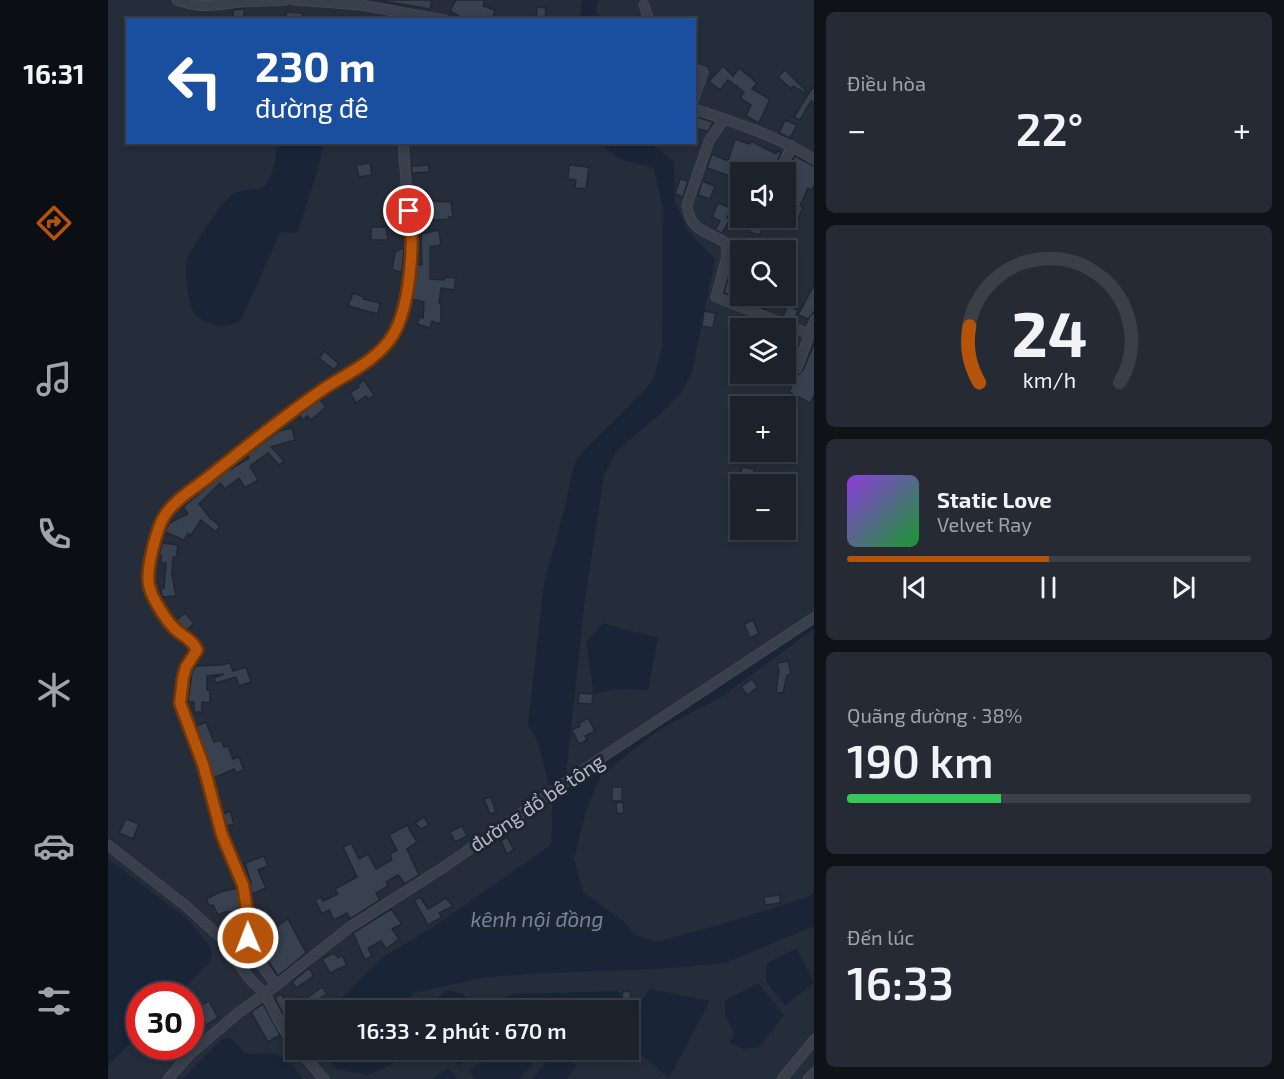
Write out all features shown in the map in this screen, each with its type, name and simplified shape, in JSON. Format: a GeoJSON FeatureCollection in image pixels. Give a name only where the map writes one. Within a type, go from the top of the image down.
{"type":"FeatureCollection","features":[{"type":"Feature","properties":{"kind":"street"},"geometry":{"type":"LineString","coordinates":[[177,0],[205,7],[241,2],[286,0]]}},
{"type":"Feature","properties":{"kind":"street"},"geometry":{"type":"LineString","coordinates":[[294,0],[333,2],[391,15],[423,18]]}},
{"type":"Feature","properties":{"kind":"street"},"geometry":{"type":"LineString","coordinates":[[644,5],[648,18]]}},
{"type":"Feature","properties":{"kind":"street"},"geometry":{"type":"LineString","coordinates":[[696,70],[702,72],[696,92]]}},
{"type":"Feature","properties":{"kind":"street"},"geometry":{"type":"LineString","coordinates":[[696,110],[792,146],[814,160]]}},
{"type":"Feature","properties":{"kind":"street"},"geometry":{"type":"LineString","coordinates":[[724,119],[709,141],[687,205],[688,214],[695,226],[709,236],[726,243],[727,256],[716,297],[809,334]]}},
{"type":"Feature","properties":{"kind":"street"},"geometry":{"type":"LineString","coordinates":[[276,985],[248,942],[248,916],[243,885],[222,835],[203,764],[180,703],[186,667],[197,650],[194,644],[173,628],[153,597],[148,575],[157,535],[172,506],[307,400],[364,363],[379,351],[394,333],[408,285],[412,234],[403,144]]}},
{"type":"Feature","properties":{"kind":"street"},"geometry":{"type":"LineString","coordinates":[[784,162],[792,146]]}},
{"type":"Feature","properties":{"kind":"street"},"geometry":{"type":"LineString","coordinates":[[797,368],[814,320]]}},
{"type":"Feature","properties":{"kind":"street","name":"đường đổ bê tông"},"geometry":{"type":"LineString","coordinates":[[168,1079],[190,1054],[238,1013],[350,927],[426,879],[589,766],[814,617]]}},
{"type":"Feature","properties":{"kind":"street"},"geometry":{"type":"LineString","coordinates":[[108,845],[186,906],[221,938],[248,977],[265,994],[285,1031]]}},
{"type":"Feature","properties":{"kind":"street"},"geometry":{"type":"LineString","coordinates":[[782,1079],[814,1039]]}},
{"type":"Feature","properties":{"kind":"street"},"geometry":{"type":"LineString","coordinates":[[308,1060],[324,1079]]}},
{"type":"Feature","properties":{"kind":"street"},"geometry":{"type":"LineString","coordinates":[[808,1079],[814,1072]]}},
{"type":"Feature","properties":{"kind":"water"},"geometry":{"type":"Polygon","coordinates":[[[582,0],[598,0],[596,10],[600,18],[580,18],[582,0]]]}},
{"type":"Feature","properties":{"kind":"water"},"geometry":{"type":"Polygon","coordinates":[[[278,144],[324,144],[298,231],[282,232],[279,235],[241,320],[224,326],[210,324],[195,314],[190,303],[187,288],[187,260],[220,207],[230,196],[264,186],[273,169],[278,144]]]}},
{"type":"Feature","properties":{"kind":"water"},"geometry":{"type":"Polygon","coordinates":[[[600,144],[651,144],[674,162],[675,201],[688,231],[715,259],[692,372],[682,392],[616,452],[604,476],[585,598],[566,775],[549,786],[538,742],[528,725],[544,584],[574,464],[582,452],[643,392],[654,377],[662,348],[663,210],[654,168],[620,159],[600,144]]]}},
{"type":"Feature","properties":{"kind":"water","name":"kênh nội đồng"},"geometry":{"type":"Polygon","coordinates":[[[814,620],[814,629],[720,698],[660,729],[601,775],[586,811],[574,859],[583,892],[624,922],[635,935],[657,942],[808,897],[814,892],[814,926],[725,963],[661,969],[542,973],[481,978],[414,993],[408,1000],[339,1000],[382,958],[433,927],[551,845],[553,797],[573,780],[814,620]]]}},
{"type":"Feature","properties":{"kind":"water"},"geometry":{"type":"Polygon","coordinates":[[[603,623],[658,638],[648,690],[617,689],[594,694],[586,642],[603,623]]]}},
{"type":"Feature","properties":{"kind":"water"},"geometry":{"type":"Polygon","coordinates":[[[108,859],[186,918],[211,947],[212,956],[190,982],[126,982],[126,1047],[108,1066],[108,859]]]}},
{"type":"Feature","properties":{"kind":"water"},"geometry":{"type":"Polygon","coordinates":[[[797,948],[814,983],[785,1005],[766,981],[766,964],[797,948]]]}},
{"type":"Feature","properties":{"kind":"water"},"geometry":{"type":"Polygon","coordinates":[[[758,983],[784,1015],[759,1047],[744,1049],[729,1043],[735,1034],[725,1016],[725,1001],[758,983]]]}},
{"type":"Feature","properties":{"kind":"water"},"geometry":{"type":"Polygon","coordinates":[[[650,989],[710,1001],[669,1078],[639,1053],[639,1004],[650,989]]]}},
{"type":"Feature","properties":{"kind":"water"},"geometry":{"type":"Polygon","coordinates":[[[447,990],[463,994],[468,1000],[434,1000],[447,990]]]}},
{"type":"Feature","properties":{"kind":"water"},"geometry":{"type":"Polygon","coordinates":[[[617,991],[622,1000],[512,1000],[508,997],[511,994],[617,991]]]}},
{"type":"Feature","properties":{"kind":"water"},"geometry":{"type":"Polygon","coordinates":[[[229,1038],[245,1053],[269,1053],[284,1058],[303,1079],[182,1079],[201,1060],[204,1060],[204,1057],[221,1040],[229,1038]]]}},
{"type":"Feature","properties":{"kind":"water"},"geometry":{"type":"Polygon","coordinates":[[[330,1060],[394,1060],[392,1065],[368,1075],[336,1069],[330,1060]]]}},
{"type":"Feature","properties":{"kind":"water"},"geometry":{"type":"Polygon","coordinates":[[[454,1060],[466,1060],[458,1066],[454,1060]]]}},
{"type":"Feature","properties":{"kind":"water"},"geometry":{"type":"Polygon","coordinates":[[[484,1060],[528,1060],[533,1065],[519,1079],[475,1079],[469,1070],[484,1060]]]}},
{"type":"Feature","properties":{"kind":"water"},"geometry":{"type":"Polygon","coordinates":[[[548,1060],[569,1060],[577,1066],[566,1079],[532,1079],[548,1060]]]}},
{"type":"Feature","properties":{"kind":"water"},"geometry":{"type":"Polygon","coordinates":[[[449,1068],[458,1079],[431,1079],[449,1068]]]}},
{"type":"Feature","properties":{"kind":"building"},"geometry":{"type":"Polygon","coordinates":[[[377,0],[432,0],[430,9],[377,0]]]}},
{"type":"Feature","properties":{"kind":"building"},"geometry":{"type":"Polygon","coordinates":[[[456,0],[485,0],[483,6],[495,10],[493,18],[462,18],[450,11],[456,0]]]}},
{"type":"Feature","properties":{"kind":"building"},"geometry":{"type":"Polygon","coordinates":[[[537,7],[546,8],[545,18],[536,18],[537,7]]]}},
{"type":"Feature","properties":{"kind":"building"},"geometry":{"type":"Polygon","coordinates":[[[244,9],[244,18],[233,18],[233,10],[244,9]]]}},
{"type":"Feature","properties":{"kind":"building"},"geometry":{"type":"Polygon","coordinates":[[[286,12],[302,13],[302,18],[286,18],[286,12]]]}},
{"type":"Feature","properties":{"kind":"building"},"geometry":{"type":"Polygon","coordinates":[[[723,66],[733,76],[739,68],[757,83],[752,89],[770,99],[759,123],[746,116],[751,105],[740,98],[744,92],[728,80],[720,90],[709,81],[723,66]]]}},
{"type":"Feature","properties":{"kind":"building"},"geometry":{"type":"Polygon","coordinates":[[[785,70],[806,91],[805,93],[793,86],[791,89],[778,77],[785,70]]]}},
{"type":"Feature","properties":{"kind":"building"},"geometry":{"type":"Polygon","coordinates":[[[812,88],[814,89],[814,102],[811,101],[800,120],[794,117],[812,88]]]}},
{"type":"Feature","properties":{"kind":"building"},"geometry":{"type":"Polygon","coordinates":[[[696,117],[713,122],[708,131],[696,128],[696,117]]]}},
{"type":"Feature","properties":{"kind":"building"},"geometry":{"type":"Polygon","coordinates":[[[785,120],[797,125],[790,138],[779,133],[785,120]]]}},
{"type":"Feature","properties":{"kind":"building"},"geometry":{"type":"Polygon","coordinates":[[[735,139],[750,144],[751,141],[776,154],[777,151],[781,153],[777,162],[730,162],[730,176],[707,168],[712,154],[728,161],[735,139]]]}},
{"type":"Feature","properties":{"kind":"building"},"geometry":{"type":"Polygon","coordinates":[[[795,156],[814,166],[814,186],[812,190],[808,188],[800,206],[803,207],[798,219],[796,218],[796,162],[792,162],[795,156]]]}},
{"type":"Feature","properties":{"kind":"building"},"geometry":{"type":"Polygon","coordinates":[[[370,163],[372,175],[359,177],[356,165],[370,163]]]}},
{"type":"Feature","properties":{"kind":"building"},"geometry":{"type":"Polygon","coordinates":[[[429,165],[429,172],[412,173],[412,166],[429,165]]]}},
{"type":"Feature","properties":{"kind":"building"},"geometry":{"type":"Polygon","coordinates":[[[569,165],[589,167],[586,189],[575,188],[576,180],[568,179],[569,165]]]}},
{"type":"Feature","properties":{"kind":"building"},"geometry":{"type":"Polygon","coordinates":[[[680,179],[688,181],[683,197],[675,194],[680,179]]]}},
{"type":"Feature","properties":{"kind":"building"},"geometry":{"type":"Polygon","coordinates":[[[702,181],[715,186],[710,199],[698,195],[702,181]]]}},
{"type":"Feature","properties":{"kind":"building"},"geometry":{"type":"Polygon","coordinates":[[[426,190],[427,201],[451,202],[453,217],[421,221],[420,208],[418,208],[417,198],[414,198],[414,191],[426,190]]]}},
{"type":"Feature","properties":{"kind":"building"},"geometry":{"type":"Polygon","coordinates":[[[718,203],[730,208],[727,218],[730,219],[722,233],[715,230],[720,221],[712,217],[718,203]]]}},
{"type":"Feature","properties":{"kind":"building"},"geometry":{"type":"Polygon","coordinates":[[[371,227],[386,227],[388,240],[371,240],[371,227]]]}},
{"type":"Feature","properties":{"kind":"building"},"geometry":{"type":"Polygon","coordinates":[[[753,228],[762,228],[760,235],[749,232],[753,228]]]}},
{"type":"Feature","properties":{"kind":"building"},"geometry":{"type":"Polygon","coordinates":[[[439,230],[441,245],[430,247],[430,279],[456,278],[454,290],[441,288],[439,303],[441,303],[441,320],[439,324],[432,321],[430,328],[417,324],[420,317],[423,318],[424,302],[411,299],[416,265],[422,265],[421,234],[439,230]]]}},
{"type":"Feature","properties":{"kind":"building"},"geometry":{"type":"Polygon","coordinates":[[[404,249],[402,272],[392,270],[395,252],[404,249]]]}},
{"type":"Feature","properties":{"kind":"building"},"geometry":{"type":"Polygon","coordinates":[[[727,282],[730,283],[730,295],[724,293],[727,282]]]}},
{"type":"Feature","properties":{"kind":"building"},"geometry":{"type":"Polygon","coordinates":[[[814,285],[814,312],[808,319],[798,315],[814,285]]]}},
{"type":"Feature","properties":{"kind":"building"},"geometry":{"type":"Polygon","coordinates":[[[353,293],[364,297],[363,299],[380,303],[378,314],[348,306],[353,293]]]}},
{"type":"Feature","properties":{"kind":"building"},"geometry":{"type":"Polygon","coordinates":[[[788,306],[798,310],[795,318],[783,316],[788,306]]]}},
{"type":"Feature","properties":{"kind":"building"},"geometry":{"type":"Polygon","coordinates":[[[704,311],[716,313],[713,328],[702,326],[704,311]]]}},
{"type":"Feature","properties":{"kind":"building"},"geometry":{"type":"Polygon","coordinates":[[[814,344],[814,396],[810,403],[789,392],[793,384],[796,384],[797,376],[803,370],[814,344]]]}},
{"type":"Feature","properties":{"kind":"building"},"geometry":{"type":"Polygon","coordinates":[[[324,351],[339,364],[334,370],[319,358],[324,351]]]}},
{"type":"Feature","properties":{"kind":"building"},"geometry":{"type":"Polygon","coordinates":[[[364,380],[374,395],[368,399],[366,396],[356,403],[350,393],[364,380]]]}},
{"type":"Feature","properties":{"kind":"building"},"geometry":{"type":"Polygon","coordinates":[[[320,400],[326,407],[311,420],[307,416],[303,420],[299,415],[320,400]]]}},
{"type":"Feature","properties":{"kind":"building"},"geometry":{"type":"Polygon","coordinates":[[[292,428],[295,440],[271,447],[284,461],[279,465],[268,453],[250,466],[258,480],[245,488],[239,478],[225,489],[220,483],[199,504],[220,526],[216,532],[201,520],[191,535],[188,533],[184,540],[165,532],[169,523],[188,514],[183,507],[230,468],[249,458],[247,455],[279,431],[292,428]]]}},
{"type":"Feature","properties":{"kind":"building"},"geometry":{"type":"Polygon","coordinates":[[[742,467],[754,469],[753,474],[741,474],[742,467]]]}},
{"type":"Feature","properties":{"kind":"building"},"geometry":{"type":"Polygon","coordinates":[[[162,543],[178,545],[176,558],[173,557],[172,575],[176,596],[162,597],[161,589],[164,588],[166,563],[161,563],[161,555],[159,555],[162,543]]]}},
{"type":"Feature","properties":{"kind":"building"},"geometry":{"type":"Polygon","coordinates":[[[185,613],[194,623],[187,630],[176,620],[185,613]]]}},
{"type":"Feature","properties":{"kind":"building"},"geometry":{"type":"Polygon","coordinates":[[[753,620],[759,634],[750,638],[744,624],[753,620]]]}},
{"type":"Feature","properties":{"kind":"building"},"geometry":{"type":"Polygon","coordinates":[[[788,661],[791,674],[787,675],[783,693],[776,692],[779,670],[777,663],[788,661]]]}},
{"type":"Feature","properties":{"kind":"building"},"geometry":{"type":"Polygon","coordinates":[[[230,663],[233,671],[246,667],[251,682],[239,686],[236,677],[216,683],[214,678],[224,674],[207,676],[210,703],[202,702],[202,712],[194,712],[194,702],[188,702],[192,673],[196,666],[230,663]]]}},
{"type":"Feature","properties":{"kind":"building"},"geometry":{"type":"Polygon","coordinates":[[[752,679],[758,687],[747,695],[741,687],[752,679]]]}},
{"type":"Feature","properties":{"kind":"building"},"geometry":{"type":"Polygon","coordinates":[[[579,693],[593,694],[592,704],[578,703],[579,693]]]}},
{"type":"Feature","properties":{"kind":"building"},"geometry":{"type":"Polygon","coordinates":[[[588,718],[595,731],[585,736],[587,740],[579,744],[572,730],[588,718]]]}},
{"type":"Feature","properties":{"kind":"building"},"geometry":{"type":"Polygon","coordinates":[[[206,722],[214,742],[221,740],[224,747],[228,746],[233,759],[239,757],[244,770],[236,773],[234,769],[214,778],[196,726],[206,722]]]}},
{"type":"Feature","properties":{"kind":"building"},"geometry":{"type":"Polygon","coordinates":[[[612,787],[622,787],[622,801],[612,801],[612,787]]]}},
{"type":"Feature","properties":{"kind":"building"},"geometry":{"type":"Polygon","coordinates":[[[491,797],[496,812],[490,814],[484,799],[491,797]]]}},
{"type":"Feature","properties":{"kind":"building"},"geometry":{"type":"Polygon","coordinates":[[[623,802],[624,813],[617,814],[616,803],[623,802]]]}},
{"type":"Feature","properties":{"kind":"building"},"geometry":{"type":"Polygon","coordinates":[[[230,811],[234,824],[227,826],[223,814],[230,811]]]}},
{"type":"Feature","properties":{"kind":"building"},"geometry":{"type":"Polygon","coordinates":[[[424,817],[429,825],[421,829],[415,823],[424,817]]]}},
{"type":"Feature","properties":{"kind":"building"},"geometry":{"type":"Polygon","coordinates":[[[126,819],[139,824],[133,839],[119,833],[126,819]]]}},
{"type":"Feature","properties":{"kind":"building"},"geometry":{"type":"Polygon","coordinates":[[[407,825],[417,842],[407,849],[419,875],[405,884],[398,875],[386,882],[388,886],[376,893],[380,900],[350,919],[347,913],[334,920],[329,910],[322,914],[315,900],[321,897],[323,901],[338,894],[335,889],[357,877],[343,847],[351,843],[359,859],[368,854],[376,869],[392,860],[390,854],[397,850],[389,835],[407,825]]]}},
{"type":"Feature","properties":{"kind":"building"},"geometry":{"type":"Polygon","coordinates":[[[462,826],[467,836],[455,842],[450,832],[462,826]]]}},
{"type":"Feature","properties":{"kind":"building"},"geometry":{"type":"Polygon","coordinates":[[[507,837],[514,850],[507,854],[501,841],[507,837]]]}},
{"type":"Feature","properties":{"kind":"building"},"geometry":{"type":"Polygon","coordinates":[[[264,856],[268,866],[258,870],[266,888],[252,894],[245,863],[264,856]]]}},
{"type":"Feature","properties":{"kind":"building"},"geometry":{"type":"Polygon","coordinates":[[[237,888],[241,911],[218,915],[213,905],[210,906],[206,899],[220,892],[237,888]]]}},
{"type":"Feature","properties":{"kind":"building"},"geometry":{"type":"Polygon","coordinates":[[[780,895],[780,903],[765,905],[764,897],[780,895]]]}},
{"type":"Feature","properties":{"kind":"building"},"geometry":{"type":"Polygon","coordinates":[[[420,897],[428,909],[446,898],[453,906],[439,913],[442,917],[428,925],[414,900],[420,897]]]}},
{"type":"Feature","properties":{"kind":"building"},"geometry":{"type":"Polygon","coordinates":[[[391,909],[402,924],[392,929],[399,939],[386,949],[381,941],[368,948],[372,956],[365,960],[353,933],[391,909]]]}},
{"type":"Feature","properties":{"kind":"building"},"geometry":{"type":"Polygon","coordinates":[[[288,919],[306,953],[278,976],[255,941],[288,919]]]}},
{"type":"Feature","properties":{"kind":"building"},"geometry":{"type":"Polygon","coordinates":[[[334,953],[338,958],[342,955],[347,965],[330,973],[322,959],[334,953]]]}},
{"type":"Feature","properties":{"kind":"building"},"geometry":{"type":"Polygon","coordinates":[[[309,968],[314,976],[296,988],[292,982],[309,968]]]}},
{"type":"Feature","properties":{"kind":"building"},"geometry":{"type":"Polygon","coordinates":[[[322,987],[327,994],[318,1000],[304,1000],[322,987]]]}},
{"type":"Feature","properties":{"kind":"building"},"geometry":{"type":"Polygon","coordinates":[[[630,991],[631,1000],[623,1000],[622,992],[630,991]]]}},
{"type":"Feature","properties":{"kind":"building"},"geometry":{"type":"Polygon","coordinates":[[[281,994],[285,1000],[285,1017],[275,998],[281,994]]]}},
{"type":"Feature","properties":{"kind":"building"},"geometry":{"type":"Polygon","coordinates":[[[209,1001],[218,1018],[206,1025],[204,1022],[204,1004],[209,1001]]]}},
{"type":"Feature","properties":{"kind":"building"},"geometry":{"type":"Polygon","coordinates":[[[263,1004],[280,1035],[268,1042],[251,1012],[263,1004]]]}},
{"type":"Feature","properties":{"kind":"route"},"geometry":{"type":"LineString","coordinates":[[248,938],[248,916],[243,885],[218,825],[209,783],[180,703],[186,667],[197,650],[192,642],[173,628],[153,597],[148,575],[160,525],[172,506],[245,447],[307,400],[364,363],[389,341],[394,333],[408,285],[412,234],[409,211]]}}]}
